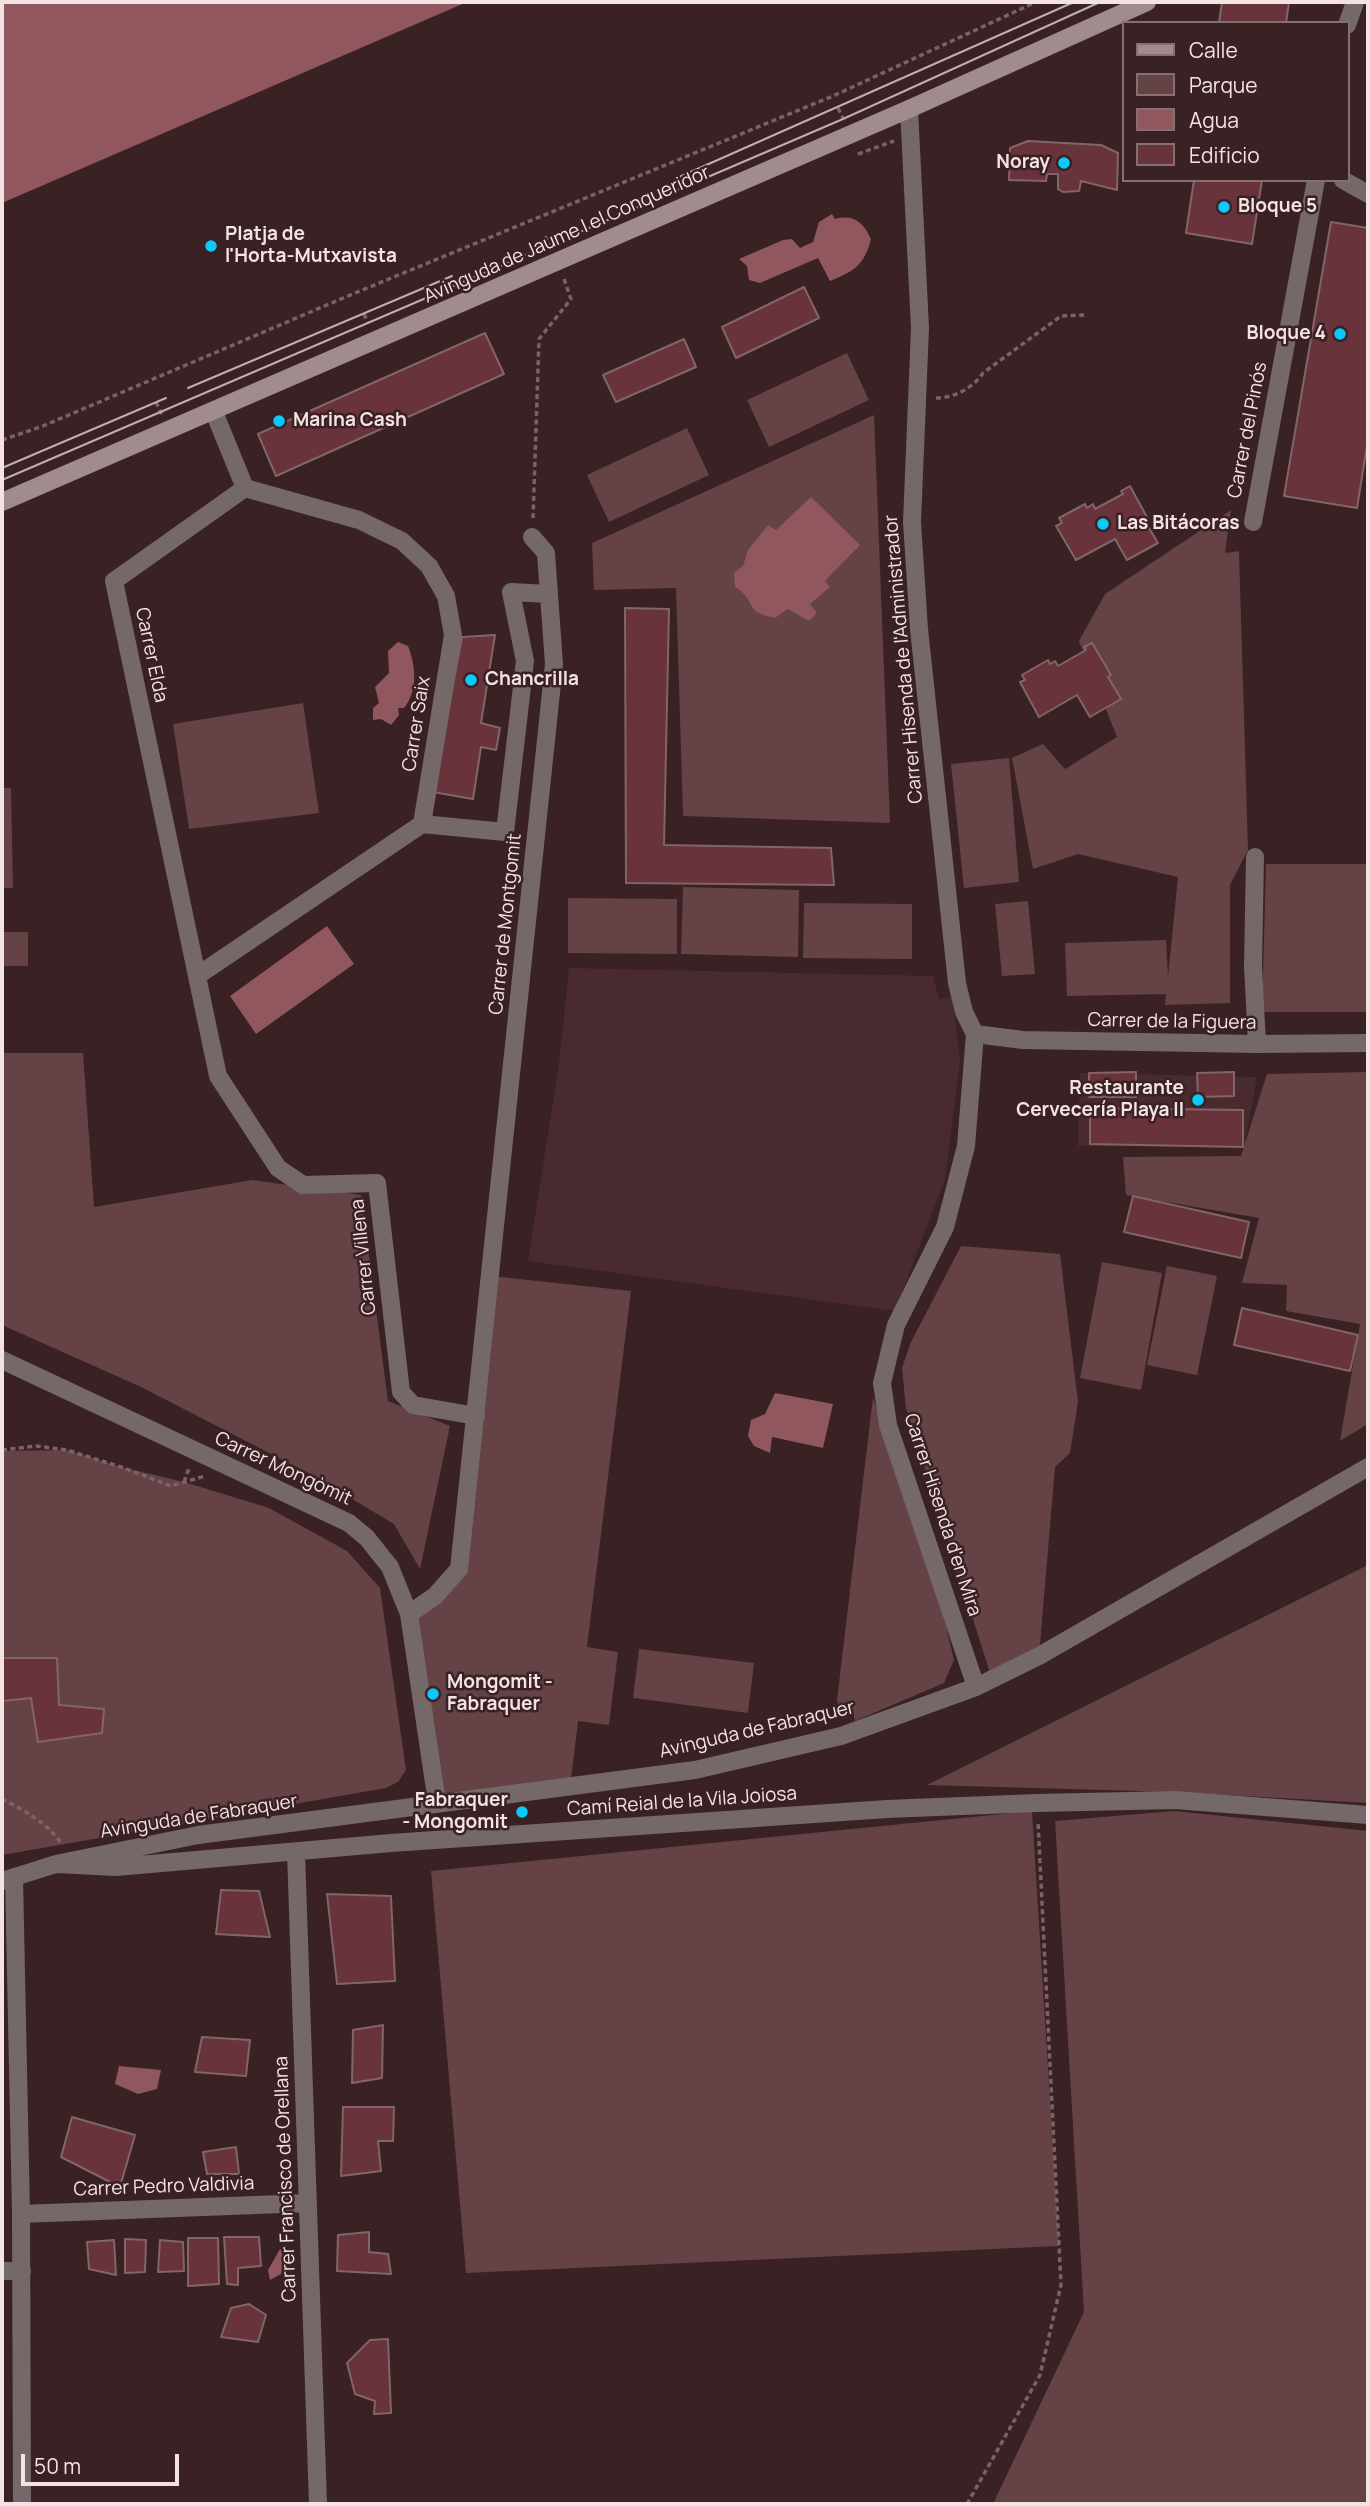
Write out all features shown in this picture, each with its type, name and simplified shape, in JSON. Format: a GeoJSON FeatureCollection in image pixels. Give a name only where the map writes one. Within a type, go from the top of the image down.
{"type":"FeatureCollection","features":[{"type":"Feature","properties":{"kind":"street","name":"Avinguda de Jaume I el Conqueridor"},"geometry":{"type":"LineString","coordinates":[[2,502],[909,109],[1147,2]]}},
{"type":"Feature","properties":{"kind":"street"},"geometry":{"type":"LineString","coordinates":[[1348,21],[1355,2]]}},
{"type":"Feature","properties":{"kind":"street","name":"Carrer Hisenda de l'Administrador"},"geometry":{"type":"LineString","coordinates":[[909,109],[920,328],[912,522],[919,629],[957,984],[964,1012],[975,1034]]}},
{"type":"Feature","properties":{"kind":"street","name":"Carrer del Pinós"},"geometry":{"type":"LineString","coordinates":[[1253,522],[1316,182]]}},
{"type":"Feature","properties":{"kind":"street"},"geometry":{"type":"LineString","coordinates":[[1347,182],[1368,194]]}},
{"type":"Feature","properties":{"kind":"street"},"geometry":{"type":"LineString","coordinates":[[214,412],[245,488]]}},
{"type":"Feature","properties":{"kind":"street","name":"Carrer Saix"},"geometry":{"type":"LineString","coordinates":[[245,488],[359,520],[402,541],[429,566],[446,596],[453,635],[422,824]]}},
{"type":"Feature","properties":{"kind":"street","name":"Carrer Elda"},"geometry":{"type":"LineString","coordinates":[[197,976],[114,581],[245,488]]}},
{"type":"Feature","properties":{"kind":"street","name":"Carrer de Montgomit"},"geometry":{"type":"LineString","coordinates":[[409,1614],[435,1596],[460,1569],[554,664],[546,553],[531,537]]}},
{"type":"Feature","properties":{"kind":"street"},"geometry":{"type":"LineString","coordinates":[[197,976],[422,824],[505,832],[525,662],[511,592],[549,594]]}},
{"type":"Feature","properties":{"kind":"street"},"geometry":{"type":"LineString","coordinates":[[1255,857],[1253,966],[1257,1044]]}},
{"type":"Feature","properties":{"kind":"street","name":"Carrer Villena"},"geometry":{"type":"LineString","coordinates":[[197,976],[218,1076],[278,1168],[303,1185],[377,1183],[401,1392],[414,1405],[476,1416]]}},
{"type":"Feature","properties":{"kind":"street","name":"Carrer de la Figuera"},"geometry":{"type":"LineString","coordinates":[[975,1034],[1023,1040],[1368,1043]]}},
{"type":"Feature","properties":{"kind":"street","name":"Carrer Hisenda d'en Mira"},"geometry":{"type":"LineString","coordinates":[[975,1034],[971,1103],[963,1160],[945,1227],[896,1325],[882,1383],[888,1426],[976,1687]]}},
{"type":"Feature","properties":{"kind":"street","name":"Carrer Mongòmit"},"geometry":{"type":"LineString","coordinates":[[2,1360],[349,1523],[367,1538],[390,1567],[409,1614],[437,1804]]}},
{"type":"Feature","properties":{"kind":"street","name":"Avinguda de Fabraquer"},"geometry":{"type":"LineString","coordinates":[[64,1862],[198,1835],[695,1770],[841,1736],[976,1687],[1068,1641],[1368,1467]]}},
{"type":"Feature","properties":{"kind":"street","name":"Camí Reial de la Vila Joiosa"},"geometry":{"type":"LineString","coordinates":[[8,1879],[64,1862],[116,1867],[391,1843],[859,1811],[1175,1800],[1368,1815]]}},
{"type":"Feature","properties":{"kind":"street","name":"Carrer Francisco de Orellana"},"geometry":{"type":"LineString","coordinates":[[296,1852],[318,2504]]}},
{"type":"Feature","properties":{"kind":"street"},"geometry":{"type":"LineString","coordinates":[[8,1879],[21,2214],[22,2504]]}},
{"type":"Feature","properties":{"kind":"street","name":"Carrer Pedro Valdivia"},"geometry":{"type":"LineString","coordinates":[[21,2214],[308,2203]]}},
{"type":"Feature","properties":{"kind":"street"},"geometry":{"type":"LineString","coordinates":[[2,2271],[22,2271]]}},
{"type":"Feature","properties":{"kind":"path"},"geometry":{"type":"LineString","coordinates":[[2,440],[43,426],[404,272],[832,96],[1036,2]]}},
{"type":"Feature","properties":{"kind":"path"},"geometry":{"type":"LineString","coordinates":[[531,537],[539,339],[571,299],[545,236]]}},
{"type":"Feature","properties":{"kind":"path"},"geometry":{"type":"LineString","coordinates":[[917,397],[941,398],[961,392],[1061,316],[1086,316]]}},
{"type":"Feature","properties":{"kind":"path"},"geometry":{"type":"LineString","coordinates":[[2,1450],[36,1446],[67,1450],[171,1486],[231,1468]]}},
{"type":"Feature","properties":{"kind":"path"},"geometry":{"type":"LineString","coordinates":[[2,1800],[21,1808],[52,1831],[64,1862]]}},
{"type":"Feature","properties":{"kind":"path"},"geometry":{"type":"LineString","coordinates":[[967,2504],[1040,2375],[1061,2285],[1037,1803]]}},
{"type":"Feature","properties":{"kind":"shaded area"},"geometry":{"type":"Polygon","coordinates":[[[569,968],[933,976],[939,999],[952,997],[960,1061],[945,1179],[895,1311],[528,1261],[559,1064],[569,968]]]}},
{"type":"Feature","properties":{"kind":"shaded area"},"geometry":{"type":"Polygon","coordinates":[[[1080,1073],[1257,1077],[1244,1147],[1078,1146],[1080,1073]]]}},
{"type":"Feature","properties":{"kind":"green space"},"geometry":{"type":"Polygon","coordinates":[[[847,353],[869,400],[769,447],[747,400],[847,353]]]}},
{"type":"Feature","properties":{"kind":"green space"},"geometry":{"type":"Polygon","coordinates":[[[874,415],[890,823],[683,816],[676,588],[594,590],[592,543],[874,415]]]}},
{"type":"Feature","properties":{"kind":"green space"},"geometry":{"type":"Polygon","coordinates":[[[687,428],[709,475],[609,522],[587,475],[687,428]]]}},
{"type":"Feature","properties":{"kind":"green space"},"geometry":{"type":"Polygon","coordinates":[[[1231,510],[1225,553],[1239,551],[1248,850],[1230,885],[1230,1003],[1165,1005],[1166,994],[1067,996],[1065,943],[1166,940],[1168,976],[1178,877],[1078,854],[1033,869],[1012,758],[1043,744],[1065,769],[1117,737],[1079,641],[1105,594],[1231,510]]]}},
{"type":"Feature","properties":{"kind":"green space"},"geometry":{"type":"Polygon","coordinates":[[[303,703],[319,813],[189,829],[173,724],[303,703]]]}},
{"type":"Feature","properties":{"kind":"green space"},"geometry":{"type":"Polygon","coordinates":[[[1009,758],[1019,882],[964,888],[951,764],[1009,758]]]}},
{"type":"Feature","properties":{"kind":"green space"},"geometry":{"type":"Polygon","coordinates":[[[2,788],[11,788],[13,888],[2,888],[2,788]]]}},
{"type":"Feature","properties":{"kind":"green space"},"geometry":{"type":"Polygon","coordinates":[[[1266,864],[1368,864],[1368,1012],[1262,1012],[1266,864]]]}},
{"type":"Feature","properties":{"kind":"green space"},"geometry":{"type":"Polygon","coordinates":[[[683,887],[799,890],[798,957],[681,954],[683,887]]]}},
{"type":"Feature","properties":{"kind":"green space"},"geometry":{"type":"Polygon","coordinates":[[[568,898],[677,899],[677,954],[568,953],[568,898]]]}},
{"type":"Feature","properties":{"kind":"green space"},"geometry":{"type":"Polygon","coordinates":[[[1028,901],[1035,974],[1002,976],[995,904],[1028,901]]]}},
{"type":"Feature","properties":{"kind":"green space"},"geometry":{"type":"Polygon","coordinates":[[[804,903],[912,904],[912,959],[803,958],[804,903]]]}},
{"type":"Feature","properties":{"kind":"green space"},"geometry":{"type":"Polygon","coordinates":[[[2,932],[28,932],[28,966],[2,966],[2,932]]]}},
{"type":"Feature","properties":{"kind":"green space"},"geometry":{"type":"Polygon","coordinates":[[[2,1053],[83,1053],[94,1207],[252,1180],[361,1195],[388,1401],[450,1426],[420,1569],[394,1524],[312,1475],[141,1387],[2,1325],[2,1053]]]}},
{"type":"Feature","properties":{"kind":"green space"},"geometry":{"type":"Polygon","coordinates":[[[1368,1072],[1368,1424],[1340,1441],[1360,1324],[1286,1311],[1287,1285],[1242,1283],[1259,1218],[1126,1195],[1123,1157],[1241,1156],[1267,1074],[1368,1072]]]}},
{"type":"Feature","properties":{"kind":"green space"},"geometry":{"type":"Polygon","coordinates":[[[961,1246],[1060,1254],[1078,1402],[1070,1453],[1055,1467],[1039,1656],[992,1679],[906,1408],[902,1368],[911,1342],[961,1246]]]}},
{"type":"Feature","properties":{"kind":"green space"},"geometry":{"type":"Polygon","coordinates":[[[1102,1262],[1162,1273],[1141,1390],[1080,1378],[1102,1262]]]}},
{"type":"Feature","properties":{"kind":"green space"},"geometry":{"type":"Polygon","coordinates":[[[1167,1266],[1217,1276],[1197,1375],[1147,1365],[1167,1266]]]}},
{"type":"Feature","properties":{"kind":"green space"},"geometry":{"type":"Polygon","coordinates":[[[491,1276],[631,1291],[587,1647],[618,1652],[609,1725],[578,1721],[570,1787],[437,1803],[409,1614],[459,1569],[491,1276]]]}},
{"type":"Feature","properties":{"kind":"green space"},"geometry":{"type":"Polygon","coordinates":[[[873,1397],[946,1626],[954,1660],[944,1683],[855,1721],[851,1705],[838,1706],[837,1700],[873,1397]]]}},
{"type":"Feature","properties":{"kind":"green space"},"geometry":{"type":"Polygon","coordinates":[[[67,1450],[269,1508],[347,1551],[380,1588],[406,1770],[398,1782],[386,1788],[2,1855],[2,1451],[67,1450]]]}},
{"type":"Feature","properties":{"kind":"green space"},"geometry":{"type":"Polygon","coordinates":[[[1368,1565],[1368,1803],[1175,1792],[927,1785],[1368,1565]]]}},
{"type":"Feature","properties":{"kind":"green space"},"geometry":{"type":"Polygon","coordinates":[[[639,1649],[754,1663],[748,1713],[633,1698],[639,1649]]]}},
{"type":"Feature","properties":{"kind":"green space"},"geometry":{"type":"Polygon","coordinates":[[[1032,1811],[1059,2246],[466,2273],[431,1871],[1032,1811]]]}},
{"type":"Feature","properties":{"kind":"green space"},"geometry":{"type":"Polygon","coordinates":[[[1174,1811],[1368,1831],[1368,2504],[993,2504],[1084,2312],[1055,1821],[1174,1811]]]}},
{"type":"Feature","properties":{"kind":"water"},"geometry":{"type":"Polygon","coordinates":[[[2,2],[467,2],[2,203],[2,2]]]}},
{"type":"Feature","properties":{"kind":"water"},"geometry":{"type":"Polygon","coordinates":[[[832,214],[835,219],[848,218],[857,221],[871,239],[865,256],[857,266],[830,281],[818,258],[760,283],[749,280],[747,266],[739,259],[783,240],[792,239],[800,248],[813,242],[819,222],[832,214]]]}},
{"type":"Feature","properties":{"kind":"water"},"geometry":{"type":"Polygon","coordinates":[[[811,497],[860,545],[825,581],[830,587],[810,604],[817,613],[809,621],[788,609],[775,618],[765,616],[758,613],[735,587],[734,573],[743,566],[748,550],[768,525],[776,530],[811,497]]]}},
{"type":"Feature","properties":{"kind":"water"},"geometry":{"type":"Polygon","coordinates":[[[398,642],[408,646],[413,662],[414,686],[409,701],[404,708],[398,708],[399,715],[391,725],[381,719],[373,720],[373,708],[379,703],[375,687],[389,673],[388,651],[398,642]]]}},
{"type":"Feature","properties":{"kind":"water"},"geometry":{"type":"Polygon","coordinates":[[[327,926],[354,964],[256,1034],[230,996],[327,926]]]}},
{"type":"Feature","properties":{"kind":"water"},"geometry":{"type":"Polygon","coordinates":[[[775,1393],[833,1404],[823,1448],[772,1437],[770,1453],[754,1446],[748,1436],[751,1420],[765,1414],[775,1393]]]}},
{"type":"Feature","properties":{"kind":"water"},"geometry":{"type":"Polygon","coordinates":[[[119,2066],[161,2070],[157,2089],[138,2094],[115,2084],[119,2066]]]}},
{"type":"Feature","properties":{"kind":"water"},"geometry":{"type":"Polygon","coordinates":[[[280,2249],[285,2254],[281,2274],[270,2280],[268,2270],[280,2249]]]}},
{"type":"Feature","properties":{"kind":"building"},"geometry":{"type":"Polygon","coordinates":[[[1222,2],[1289,2],[1286,21],[1219,21],[1222,2]]]}},
{"type":"Feature","properties":{"kind":"building","name":"Noray"},"geometry":{"type":"Polygon","coordinates":[[[1028,141],[1101,145],[1118,153],[1117,190],[1081,181],[1079,191],[1063,192],[1058,189],[1058,174],[1047,174],[1046,181],[1009,180],[1010,148],[1028,141]]]}},
{"type":"Feature","properties":{"kind":"building","name":"Bloque 5"},"geometry":{"type":"Polygon","coordinates":[[[1194,182],[1262,182],[1252,244],[1186,233],[1194,182]]]}},
{"type":"Feature","properties":{"kind":"building","name":"Bloque 4"},"geometry":{"type":"Polygon","coordinates":[[[1331,222],[1368,228],[1368,439],[1357,508],[1284,496],[1331,222]]]}},
{"type":"Feature","properties":{"kind":"building"},"geometry":{"type":"Polygon","coordinates":[[[804,287],[819,318],[736,358],[722,327],[804,287]]]}},
{"type":"Feature","properties":{"kind":"building"},"geometry":{"type":"Polygon","coordinates":[[[485,333],[504,374],[276,476],[258,434],[485,333]]]}},
{"type":"Feature","properties":{"kind":"building"},"geometry":{"type":"Polygon","coordinates":[[[684,339],[696,367],[616,402],[603,375],[684,339]]]}},
{"type":"Feature","properties":{"kind":"building","name":"Las Bitácoras"},"geometry":{"type":"Polygon","coordinates":[[[1130,486],[1158,543],[1127,560],[1115,539],[1076,560],[1056,526],[1062,523],[1059,518],[1085,504],[1087,508],[1093,504],[1095,509],[1123,494],[1121,491],[1130,486]]]}},
{"type":"Feature","properties":{"kind":"building"},"geometry":{"type":"Polygon","coordinates":[[[625,608],[669,609],[664,845],[831,848],[834,885],[626,883],[625,608]]]}},
{"type":"Feature","properties":{"kind":"building","name":"Chancrilla"},"geometry":{"type":"Polygon","coordinates":[[[495,635],[481,723],[500,728],[496,750],[481,747],[473,799],[433,792],[462,637],[495,635]]]}},
{"type":"Feature","properties":{"kind":"building"},"geometry":{"type":"Polygon","coordinates":[[[1092,643],[1111,675],[1108,677],[1121,699],[1090,717],[1077,695],[1039,717],[1020,682],[1025,680],[1022,675],[1048,660],[1050,664],[1055,661],[1058,666],[1086,650],[1084,647],[1092,643]]]}},
{"type":"Feature","properties":{"kind":"building"},"geometry":{"type":"Polygon","coordinates":[[[1136,1072],[1136,1097],[1089,1097],[1089,1073],[1136,1072]]]}},
{"type":"Feature","properties":{"kind":"building"},"geometry":{"type":"Polygon","coordinates":[[[1234,1072],[1234,1096],[1198,1097],[1197,1073],[1234,1072]]]}},
{"type":"Feature","properties":{"kind":"building"},"geometry":{"type":"Polygon","coordinates":[[[1090,1108],[1243,1110],[1243,1147],[1090,1144],[1090,1108]]]}},
{"type":"Feature","properties":{"kind":"building"},"geometry":{"type":"Polygon","coordinates":[[[1133,1196],[1249,1222],[1241,1258],[1124,1232],[1133,1196]]]}},
{"type":"Feature","properties":{"kind":"building"},"geometry":{"type":"Polygon","coordinates":[[[1242,1308],[1358,1335],[1350,1371],[1234,1345],[1242,1308]]]}},
{"type":"Feature","properties":{"kind":"building"},"geometry":{"type":"Polygon","coordinates":[[[2,1658],[57,1658],[59,1705],[104,1709],[102,1733],[38,1742],[31,1698],[2,1701],[2,1658]]]}},
{"type":"Feature","properties":{"kind":"building"},"geometry":{"type":"Polygon","coordinates":[[[221,1890],[259,1891],[270,1937],[216,1934],[221,1890]]]}},
{"type":"Feature","properties":{"kind":"building"},"geometry":{"type":"Polygon","coordinates":[[[327,1894],[391,1896],[395,1981],[337,1984],[327,1894]]]}},
{"type":"Feature","properties":{"kind":"building"},"geometry":{"type":"Polygon","coordinates":[[[383,2025],[382,2078],[352,2083],[353,2030],[383,2025]]]}},
{"type":"Feature","properties":{"kind":"building"},"geometry":{"type":"Polygon","coordinates":[[[202,2037],[250,2040],[246,2076],[195,2072],[202,2037]]]}},
{"type":"Feature","properties":{"kind":"building"},"geometry":{"type":"Polygon","coordinates":[[[343,2107],[394,2107],[393,2141],[378,2141],[381,2171],[341,2176],[343,2107]]]}},
{"type":"Feature","properties":{"kind":"building"},"geometry":{"type":"Polygon","coordinates":[[[72,2117],[135,2135],[120,2187],[61,2157],[72,2117]]]}},
{"type":"Feature","properties":{"kind":"building"},"geometry":{"type":"Polygon","coordinates":[[[236,2147],[239,2174],[207,2174],[203,2152],[236,2147]]]}},
{"type":"Feature","properties":{"kind":"building"},"geometry":{"type":"Polygon","coordinates":[[[369,2232],[369,2252],[388,2254],[391,2274],[337,2271],[338,2235],[369,2232]]]}},
{"type":"Feature","properties":{"kind":"building"},"geometry":{"type":"Polygon","coordinates":[[[224,2237],[259,2237],[261,2266],[238,2268],[238,2285],[227,2284],[224,2237]]]}},
{"type":"Feature","properties":{"kind":"building"},"geometry":{"type":"Polygon","coordinates":[[[188,2238],[218,2238],[219,2284],[188,2286],[188,2238]]]}},
{"type":"Feature","properties":{"kind":"building"},"geometry":{"type":"Polygon","coordinates":[[[125,2239],[146,2240],[145,2272],[125,2273],[125,2239]]]}},
{"type":"Feature","properties":{"kind":"building"},"geometry":{"type":"Polygon","coordinates":[[[114,2240],[116,2275],[89,2269],[87,2242],[114,2240]]]}},
{"type":"Feature","properties":{"kind":"building"},"geometry":{"type":"Polygon","coordinates":[[[160,2240],[183,2242],[184,2271],[158,2272],[160,2240]]]}},
{"type":"Feature","properties":{"kind":"building"},"geometry":{"type":"Polygon","coordinates":[[[249,2304],[266,2315],[258,2342],[221,2337],[231,2308],[249,2304]]]}},
{"type":"Feature","properties":{"kind":"building"},"geometry":{"type":"Polygon","coordinates":[[[388,2339],[391,2413],[374,2414],[375,2401],[355,2394],[347,2363],[370,2340],[388,2339]]]}},
{"type":"Feature","properties":{"kind":"tram line"},"geometry":{"type":"LineString","coordinates":[[677,178],[1074,2]]}},
{"type":"Feature","properties":{"kind":"tram line"},"geometry":{"type":"LineString","coordinates":[[2,480],[843,119],[1100,2]]}},
{"type":"Feature","properties":{"kind":"tram line"},"geometry":{"type":"LineString","coordinates":[[188,388],[452,276]]}},
{"type":"Feature","properties":{"kind":"tram line"},"geometry":{"type":"LineString","coordinates":[[2,468],[166,398]]}},
{"type":"Feature","properties":{"kind":"place","name":"Noray"},"geometry":{"type":"Point","coordinates":[1064,163]}},
{"type":"Feature","properties":{"kind":"place","name":"Bloque 5"},"geometry":{"type":"Point","coordinates":[1224,207]}},
{"type":"Feature","properties":{"kind":"place","name":"Platja de l'Horta-Mutxavista"},"geometry":{"type":"Point","coordinates":[211,246]}},
{"type":"Feature","properties":{"kind":"place","name":"Bloque 4"},"geometry":{"type":"Point","coordinates":[1340,334]}},
{"type":"Feature","properties":{"kind":"place","name":"Marina Cash"},"geometry":{"type":"Point","coordinates":[279,421]}},
{"type":"Feature","properties":{"kind":"place","name":"Las Bitácoras"},"geometry":{"type":"Point","coordinates":[1103,524]}},
{"type":"Feature","properties":{"kind":"place","name":"Chancrilla"},"geometry":{"type":"Point","coordinates":[471,680]}},
{"type":"Feature","properties":{"kind":"place","name":"Restaurante Cervecería Playa II"},"geometry":{"type":"Point","coordinates":[1198,1100]}},
{"type":"Feature","properties":{"kind":"place","name":"Mongomit - Fabraquer"},"geometry":{"type":"Point","coordinates":[433,1694]}},
{"type":"Feature","properties":{"kind":"place","name":"Fabraquer - Mongomit"},"geometry":{"type":"Point","coordinates":[522,1812]}}]}
